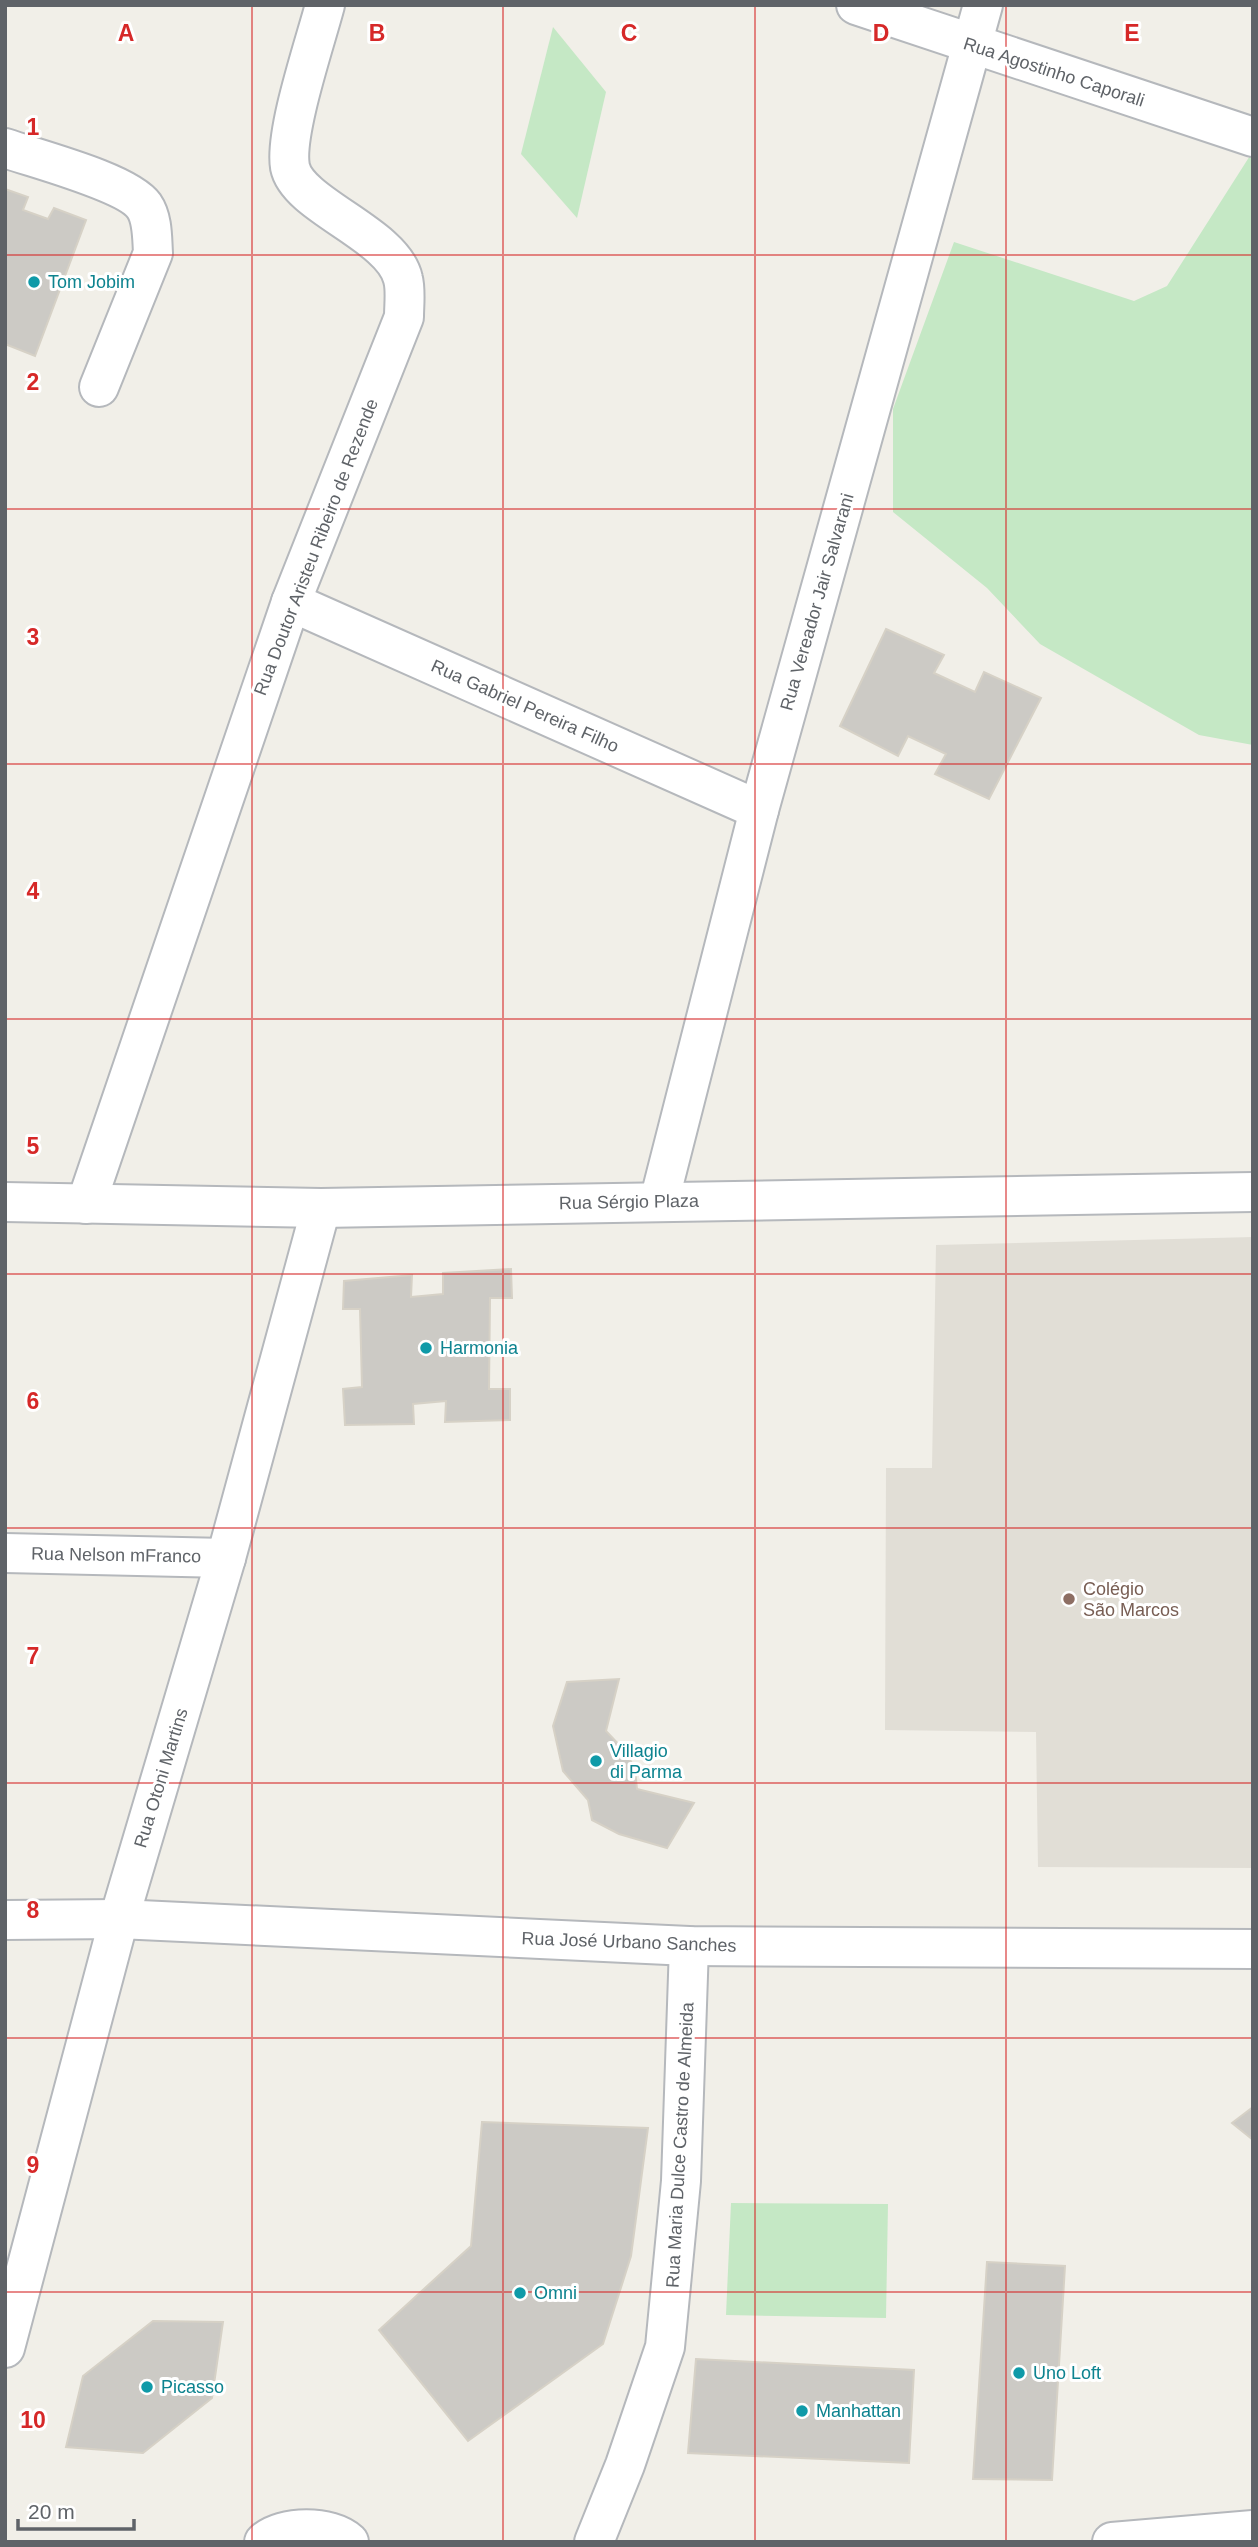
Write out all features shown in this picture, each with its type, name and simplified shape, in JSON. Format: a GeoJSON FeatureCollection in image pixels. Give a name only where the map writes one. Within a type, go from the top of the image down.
{"type":"FeatureCollection","features":[{"type":"Feature","properties":{"kind":"street","name":"Rua Doutor Aristeu Ribeiro de Rezende"},"geometry":{"type":"LineString","coordinates":[[86,1204],[291,602],[404,317],[403,278],[388,253],[302,187],[291,171],[288,147],[325,5]]}},
{"type":"Feature","properties":{"kind":"street","name":"Rua Agostinho Caporali"},"geometry":{"type":"LineString","coordinates":[[856,5],[1253,138]]}},
{"type":"Feature","properties":{"kind":"street","name":"Rua Vereador Jair Salvarani"},"geometry":{"type":"LineString","coordinates":[[659,1202],[759,810],[983,5]]}},
{"type":"Feature","properties":{"kind":"street"},"geometry":{"type":"LineString","coordinates":[[5,148],[122,188],[144,206],[152,230],[153,253],[99,387]]}},
{"type":"Feature","properties":{"kind":"street","name":"Rua Gabriel Pereira Filho"},"geometry":{"type":"LineString","coordinates":[[291,602],[759,810]]}},
{"type":"Feature","properties":{"kind":"street","name":"Rua Sérgio Plaza"},"geometry":{"type":"LineString","coordinates":[[5,1202],[321,1208],[1253,1192]]}},
{"type":"Feature","properties":{"kind":"street","name":"Rua Otoni Martins"},"geometry":{"type":"LineString","coordinates":[[5,2348],[119,1919],[226,1558],[321,1208]]}},
{"type":"Feature","properties":{"kind":"street","name":"Rua Nelson mFranco"},"geometry":{"type":"LineString","coordinates":[[5,1553],[226,1558]]}},
{"type":"Feature","properties":{"kind":"street","name":"Rua José Urbano Sanches"},"geometry":{"type":"LineString","coordinates":[[5,1920],[119,1919],[689,1946],[1253,1949]]}},
{"type":"Feature","properties":{"kind":"street","name":"Rua Maria Dulce Castro de Almeida"},"geometry":{"type":"LineString","coordinates":[[594,2542],[625,2465],[665,2347],[681,2181],[689,1946]]}},
{"type":"Feature","properties":{"kind":"street"},"geometry":{"type":"LineString","coordinates":[[1112,2542],[1253,2529]]}},
{"type":"Feature","properties":{"kind":"street"},"geometry":{"type":"LineString","coordinates":[[264,2542],[273,2534],[309,2530],[342,2536],[349,2542]]}},
{"type":"Feature","properties":{"kind":"shaded area","name":"Colégio São Marcos"},"geometry":{"type":"Polygon","coordinates":[[[1253,1237],[1253,1868],[1038,1867],[1036,1732],[885,1730],[886,1468],[932,1468],[936,1245],[1253,1237]]]}},
{"type":"Feature","properties":{"kind":"green space"},"geometry":{"type":"Polygon","coordinates":[[[553,27],[606,92],[577,218],[521,154],[553,27]]]}},
{"type":"Feature","properties":{"kind":"green space"},"geometry":{"type":"Polygon","coordinates":[[[1253,151],[1253,745],[1199,735],[1040,644],[987,588],[893,512],[893,409],[954,242],[1134,301],[1167,286],[1253,151]]]}},
{"type":"Feature","properties":{"kind":"green space"},"geometry":{"type":"Polygon","coordinates":[[[731,2203],[888,2204],[886,2318],[726,2315],[731,2203]]]}},
{"type":"Feature","properties":{"kind":"building","name":"Tom Jobim"},"geometry":{"type":"Polygon","coordinates":[[[5,189],[28,197],[23,210],[48,219],[54,208],[86,220],[35,356],[5,344],[5,189]]]}},
{"type":"Feature","properties":{"kind":"building"},"geometry":{"type":"Polygon","coordinates":[[[886,629],[944,655],[934,673],[975,692],[984,672],[1041,698],[989,799],[935,774],[946,754],[908,736],[898,756],[840,726],[886,629]]]}},
{"type":"Feature","properties":{"kind":"building","name":"Harmonia"},"geometry":{"type":"Polygon","coordinates":[[[511,1269],[512,1298],[490,1298],[489,1389],[510,1389],[510,1420],[445,1422],[446,1401],[413,1404],[414,1424],[345,1425],[343,1389],[362,1387],[360,1309],[343,1309],[344,1281],[412,1275],[411,1297],[443,1294],[443,1273],[511,1269]]]}},
{"type":"Feature","properties":{"kind":"building","name":"Villagio di Parma"},"geometry":{"type":"Polygon","coordinates":[[[619,1679],[606,1731],[626,1752],[635,1769],[637,1789],[694,1803],[667,1848],[619,1834],[592,1820],[588,1800],[563,1771],[553,1726],[567,1682],[619,1679]]]}},
{"type":"Feature","properties":{"kind":"building"},"geometry":{"type":"Polygon","coordinates":[[[1253,2107],[1253,2140],[1232,2123],[1253,2107]]]}},
{"type":"Feature","properties":{"kind":"building","name":"Omni"},"geometry":{"type":"Polygon","coordinates":[[[482,2122],[648,2128],[631,2256],[603,2344],[468,2441],[379,2330],[471,2246],[482,2122]]]}},
{"type":"Feature","properties":{"kind":"building","name":"Uno Loft"},"geometry":{"type":"Polygon","coordinates":[[[987,2262],[1065,2266],[1052,2480],[973,2479],[987,2262]]]}},
{"type":"Feature","properties":{"kind":"building","name":"Picasso"},"geometry":{"type":"Polygon","coordinates":[[[153,2321],[223,2322],[212,2398],[143,2453],[66,2447],[83,2376],[153,2321]]]}},
{"type":"Feature","properties":{"kind":"building","name":"Manhattan"},"geometry":{"type":"Polygon","coordinates":[[[696,2359],[914,2370],[909,2463],[688,2453],[696,2359]]]}},
{"type":"Feature","properties":{"kind":"place","name":"Tom Jobim"},"geometry":{"type":"Point","coordinates":[34,282]}},
{"type":"Feature","properties":{"kind":"place","name":"Harmonia"},"geometry":{"type":"Point","coordinates":[426,1348]}},
{"type":"Feature","properties":{"kind":"place","name":"Colégio São Marcos"},"geometry":{"type":"Point","coordinates":[1069,1599]}},
{"type":"Feature","properties":{"kind":"place","name":"Villagio di Parma"},"geometry":{"type":"Point","coordinates":[596,1761]}},
{"type":"Feature","properties":{"kind":"place","name":"Omni"},"geometry":{"type":"Point","coordinates":[520,2293]}},
{"type":"Feature","properties":{"kind":"place","name":"Uno Loft"},"geometry":{"type":"Point","coordinates":[1019,2373]}},
{"type":"Feature","properties":{"kind":"place","name":"Picasso"},"geometry":{"type":"Point","coordinates":[147,2387]}},
{"type":"Feature","properties":{"kind":"place","name":"Manhattan"},"geometry":{"type":"Point","coordinates":[802,2411]}}]}
